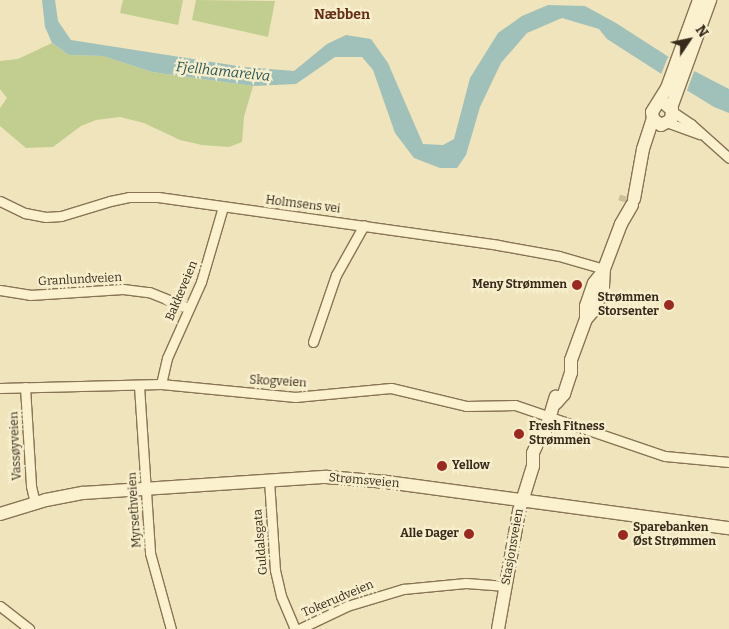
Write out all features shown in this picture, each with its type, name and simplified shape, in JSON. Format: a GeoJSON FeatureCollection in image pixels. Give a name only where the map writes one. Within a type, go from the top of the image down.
{"type":"FeatureCollection","features":[{"type":"Feature","properties":{"kind":"main road","name":"Stasjonsveien"},"geometry":{"type":"LineString","coordinates":[[498,629],[522,500],[533,466],[541,457],[546,444],[546,432],[556,403],[564,394],[571,373],[571,360],[586,319],[588,300],[594,283],[604,271],[642,165],[666,117],[672,90],[682,62],[699,0]]}},
{"type":"Feature","properties":{"kind":"main road","name":"Stasjonsveien"},"geometry":{"type":"LineString","coordinates":[[682,62],[710,0]]}},
{"type":"Feature","properties":{"kind":"main road","name":"Stasjonsveien"},"geometry":{"type":"LineString","coordinates":[[666,117],[667,104],[658,105],[672,90]]}},
{"type":"Feature","properties":{"kind":"main road","name":"Strømsveien"},"geometry":{"type":"LineString","coordinates":[[0,514],[35,503],[83,492],[326,477],[363,479],[729,528]]}},
{"type":"Feature","properties":{"kind":"street"},"geometry":{"type":"LineString","coordinates":[[666,117],[702,134],[729,158]]}},
{"type":"Feature","properties":{"kind":"street","name":"Holmsens vei"},"geometry":{"type":"LineString","coordinates":[[0,201],[25,213],[46,217],[61,216],[129,197],[158,197],[515,248],[559,256],[604,271]]}},
{"type":"Feature","properties":{"kind":"street","name":"Bakkeveien"},"geometry":{"type":"LineString","coordinates":[[161,384],[167,358],[201,282],[223,207]]}},
{"type":"Feature","properties":{"kind":"street"},"geometry":{"type":"LineString","coordinates":[[313,342],[336,275],[364,226]]}},
{"type":"Feature","properties":{"kind":"street","name":"Granlundveien"},"geometry":{"type":"LineString","coordinates":[[0,290],[30,295],[123,289],[149,292],[189,308]]}},
{"type":"Feature","properties":{"kind":"street","name":"Skogveien"},"geometry":{"type":"LineString","coordinates":[[0,388],[161,384],[295,397],[391,388],[466,406],[515,405],[665,456],[729,462]]}},
{"type":"Feature","properties":{"kind":"street","name":"Myrsethveien"},"geometry":{"type":"LineString","coordinates":[[139,386],[150,553],[171,629]]}},
{"type":"Feature","properties":{"kind":"street","name":"Vassøyveien"},"geometry":{"type":"LineString","coordinates":[[25,388],[31,486],[35,503]]}},
{"type":"Feature","properties":{"kind":"street","name":"Guldalsgata"},"geometry":{"type":"LineString","coordinates":[[269,480],[275,570],[281,596],[297,629]]}},
{"type":"Feature","properties":{"kind":"street","name":"Tokerudveien"},"geometry":{"type":"LineString","coordinates":[[297,629],[347,606],[403,589],[466,583],[506,586]]}},
{"type":"Feature","properties":{"kind":"street"},"geometry":{"type":"LineString","coordinates":[[0,606],[29,629]]}},
{"type":"Feature","properties":{"kind":"green space"},"geometry":{"type":"Polygon","coordinates":[[[123,0],[183,0],[178,25],[120,13],[123,0]]]}},
{"type":"Feature","properties":{"kind":"green space"},"geometry":{"type":"Polygon","coordinates":[[[196,0],[275,1],[268,37],[192,20],[196,0]]]}},
{"type":"Feature","properties":{"kind":"green space"},"geometry":{"type":"Polygon","coordinates":[[[52,43],[69,55],[103,56],[152,72],[253,86],[244,117],[242,142],[229,147],[202,145],[180,140],[144,123],[120,117],[96,120],[81,126],[53,147],[26,148],[0,126],[0,108],[7,98],[0,89],[0,61],[18,59],[52,43]]]}},
{"type":"Feature","properties":{"kind":"water","name":"Fjellhamarelva"},"geometry":{"type":"Polygon","coordinates":[[[42,0],[55,0],[58,21],[71,40],[244,67],[294,71],[327,44],[346,35],[371,39],[388,63],[423,144],[443,145],[454,139],[470,78],[498,33],[522,16],[548,5],[585,6],[616,23],[675,61],[729,89],[729,113],[714,107],[607,39],[599,29],[562,18],[527,33],[501,63],[480,107],[466,155],[457,168],[440,168],[414,158],[395,133],[373,70],[362,57],[335,57],[296,84],[253,86],[152,72],[103,56],[69,55],[52,43],[45,27],[42,0]]]}},
{"type":"Feature","properties":{"kind":"pier"},"geometry":{"type":"Polygon","coordinates":[[[668,57],[695,69],[686,93],[660,77],[668,57]]]}},
{"type":"Feature","properties":{"kind":"tunnel"},"geometry":{"type":"LineString","coordinates":[[624,202],[626,196]]}},
{"type":"Feature","properties":{"kind":"place","name":"Meny Strømmen"},"geometry":{"type":"Point","coordinates":[577,285]}},
{"type":"Feature","properties":{"kind":"place","name":"Strømmen Storsenter"},"geometry":{"type":"Point","coordinates":[669,305]}},
{"type":"Feature","properties":{"kind":"place","name":"Fresh Fitness Strømmen"},"geometry":{"type":"Point","coordinates":[519,434]}},
{"type":"Feature","properties":{"kind":"place","name":"Yellow"},"geometry":{"type":"Point","coordinates":[442,466]}},
{"type":"Feature","properties":{"kind":"place","name":"Alle Dager"},"geometry":{"type":"Point","coordinates":[469,534]}},
{"type":"Feature","properties":{"kind":"place","name":"Sparebanken Øst Strømmen"},"geometry":{"type":"Point","coordinates":[623,535]}},
{"type":"Feature","properties":{"kind":"district","name":"Næbben"},"geometry":{"type":"Point","coordinates":[342,15]}}]}
